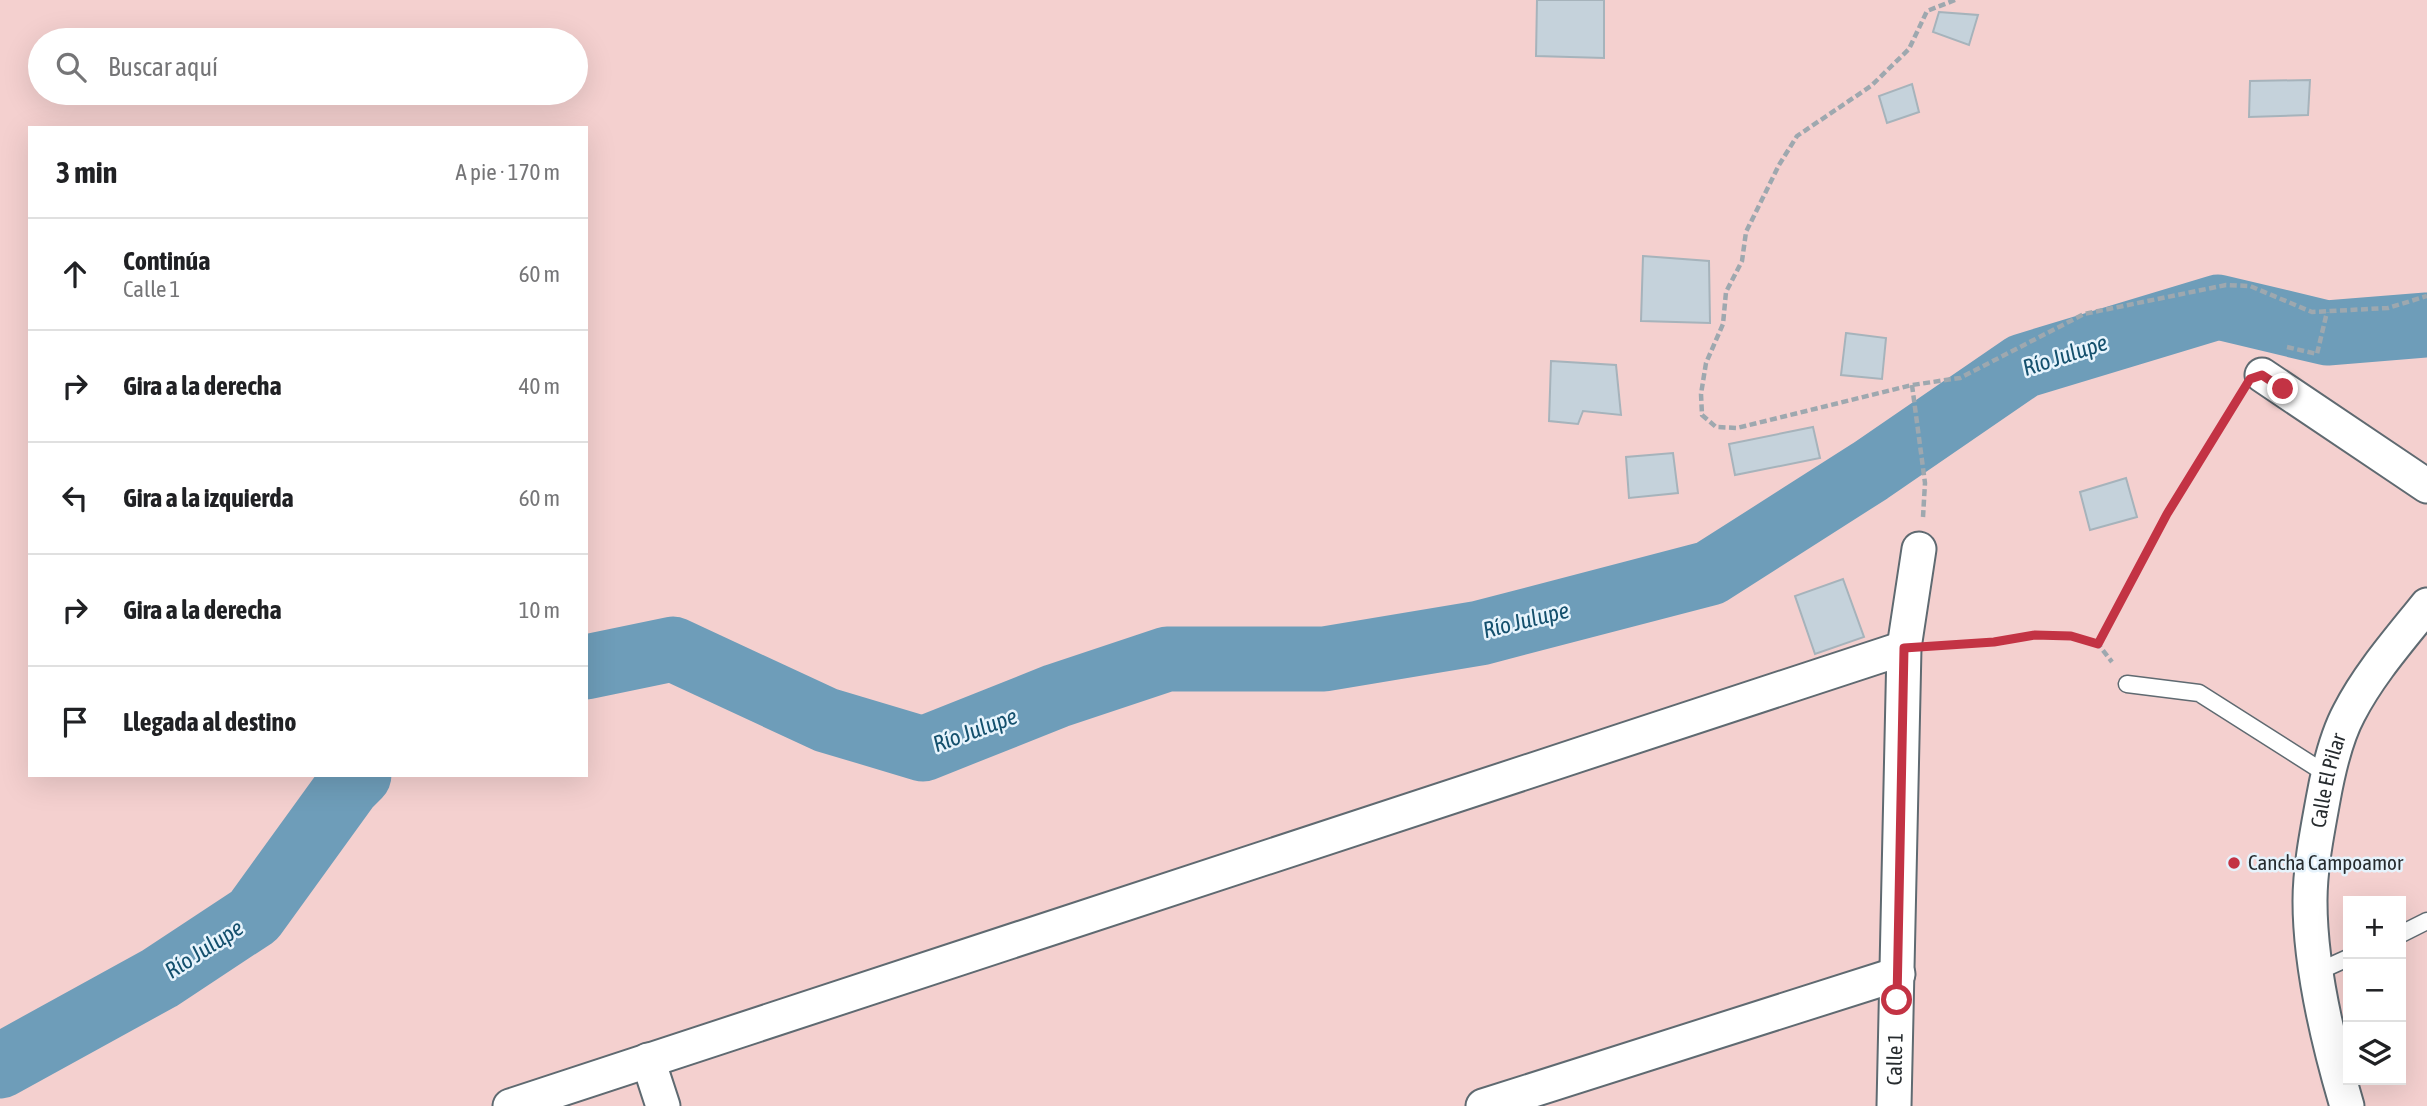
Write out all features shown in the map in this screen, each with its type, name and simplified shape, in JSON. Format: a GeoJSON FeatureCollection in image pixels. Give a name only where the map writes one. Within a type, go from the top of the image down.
{"type":"FeatureCollection","features":[{"type":"Feature","properties":{"kind":"street"},"geometry":{"type":"LineString","coordinates":[[2262,375],[2427,486]]}},
{"type":"Feature","properties":{"kind":"street","name":"Calle 1"},"geometry":{"type":"LineString","coordinates":[[1894,1106],[1904,648],[1919,550]]}},
{"type":"Feature","properties":{"kind":"street","name":"Calle El Pilar"},"geometry":{"type":"LineString","coordinates":[[2347,1106],[2337,1072],[2317,972],[2310,901],[2317,835],[2328,775],[2348,715],[2377,668],[2427,605]]}},
{"type":"Feature","properties":{"kind":"street"},"geometry":{"type":"LineString","coordinates":[[510,1106],[1904,648]]}},
{"type":"Feature","properties":{"kind":"street"},"geometry":{"type":"LineString","coordinates":[[1483,1106],[1898,974]]}},
{"type":"Feature","properties":{"kind":"street"},"geometry":{"type":"LineString","coordinates":[[648,1060],[663,1106]]}},
{"type":"Feature","properties":{"kind":"lane"},"geometry":{"type":"LineString","coordinates":[[2127,684],[2199,693],[2328,775]]}},
{"type":"Feature","properties":{"kind":"lane"},"geometry":{"type":"LineString","coordinates":[[2406,932],[2427,921]]}},
{"type":"Feature","properties":{"kind":"lane"},"geometry":{"type":"LineString","coordinates":[[2317,972],[2346,959]]}},
{"type":"Feature","properties":{"kind":"path"},"geometry":{"type":"LineString","coordinates":[[1955,0],[1927,11],[1909,50],[1871,86],[1797,136],[1746,232],[1742,261],[1726,292],[1723,324],[1706,363],[1701,394],[1702,415],[1716,427],[1737,428],[1912,385],[1960,378],[2084,314],[2226,285],[2250,286],[2312,312],[2327,313],[2388,308],[2427,296]]}},
{"type":"Feature","properties":{"kind":"path"},"geometry":{"type":"LineString","coordinates":[[2317,354],[2327,313]]}},
{"type":"Feature","properties":{"kind":"path"},"geometry":{"type":"LineString","coordinates":[[2098,644],[2188,480],[2250,379],[2262,375]]}},
{"type":"Feature","properties":{"kind":"path"},"geometry":{"type":"LineString","coordinates":[[1912,385],[1925,483]]}},
{"type":"Feature","properties":{"kind":"path"},"geometry":{"type":"LineString","coordinates":[[1904,648],[1994,642],[2035,635],[2071,636],[2098,644],[2127,684]]}},
{"type":"Feature","properties":{"kind":"shaded area"},"geometry":{"type":"Polygon","coordinates":[[[0,0],[2427,0],[2427,1106],[0,1106],[0,0]]]}},
{"type":"Feature","properties":{"kind":"building"},"geometry":{"type":"Polygon","coordinates":[[[1537,0],[1604,0],[1604,58],[1536,56],[1537,0]]]}},
{"type":"Feature","properties":{"kind":"building"},"geometry":{"type":"Polygon","coordinates":[[[1939,12],[1978,15],[1969,45],[1933,32],[1939,12]]]}},
{"type":"Feature","properties":{"kind":"building"},"geometry":{"type":"Polygon","coordinates":[[[2310,80],[2308,115],[2249,117],[2250,81],[2310,80]]]}},
{"type":"Feature","properties":{"kind":"building"},"geometry":{"type":"Polygon","coordinates":[[[1912,84],[1919,112],[1887,123],[1879,96],[1912,84]]]}},
{"type":"Feature","properties":{"kind":"building"},"geometry":{"type":"Polygon","coordinates":[[[1643,256],[1709,261],[1710,323],[1641,321],[1643,256]]]}},
{"type":"Feature","properties":{"kind":"building"},"geometry":{"type":"Polygon","coordinates":[[[1846,333],[1886,338],[1882,379],[1841,375],[1846,333]]]}},
{"type":"Feature","properties":{"kind":"building"},"geometry":{"type":"Polygon","coordinates":[[[1551,361],[1616,365],[1621,415],[1583,411],[1578,424],[1549,421],[1551,361]]]}},
{"type":"Feature","properties":{"kind":"building"},"geometry":{"type":"Polygon","coordinates":[[[1813,427],[1820,458],[1735,475],[1729,444],[1813,427]]]}},
{"type":"Feature","properties":{"kind":"building"},"geometry":{"type":"Polygon","coordinates":[[[1673,453],[1678,493],[1629,498],[1626,457],[1673,453]]]}},
{"type":"Feature","properties":{"kind":"building"},"geometry":{"type":"Polygon","coordinates":[[[2126,478],[2137,517],[2090,530],[2080,492],[2126,478]]]}},
{"type":"Feature","properties":{"kind":"building"},"geometry":{"type":"Polygon","coordinates":[[[1843,579],[1864,637],[1815,654],[1795,596],[1843,579]]]}},
{"type":"Feature","properties":{"kind":"waterway","name":"Río Julupe"},"geometry":{"type":"LineString","coordinates":[[588,667],[673,649],[826,720],[923,749],[1056,696],[1167,659],[1324,659],[1480,633],[1710,573],[1870,471],[2023,366],[2218,307],[2327,333],[2427,325]]}},
{"type":"Feature","properties":{"kind":"waterway","name":"Río Julupe"},"geometry":{"type":"LineString","coordinates":[[0,1066],[160,978],[254,916],[357,777]]}},
{"type":"Feature","properties":{"kind":"place","name":"Cancha Campoamor"},"geometry":{"type":"Point","coordinates":[2234,863]}},
{"type":"Feature","properties":{"kind":"route"},"geometry":{"type":"LineString","coordinates":[[1897,1000],[1904,648],[1994,642],[2035,635],[2071,636],[2098,644],[2167,514],[2250,379],[2262,375],[2283,389]]}}]}
